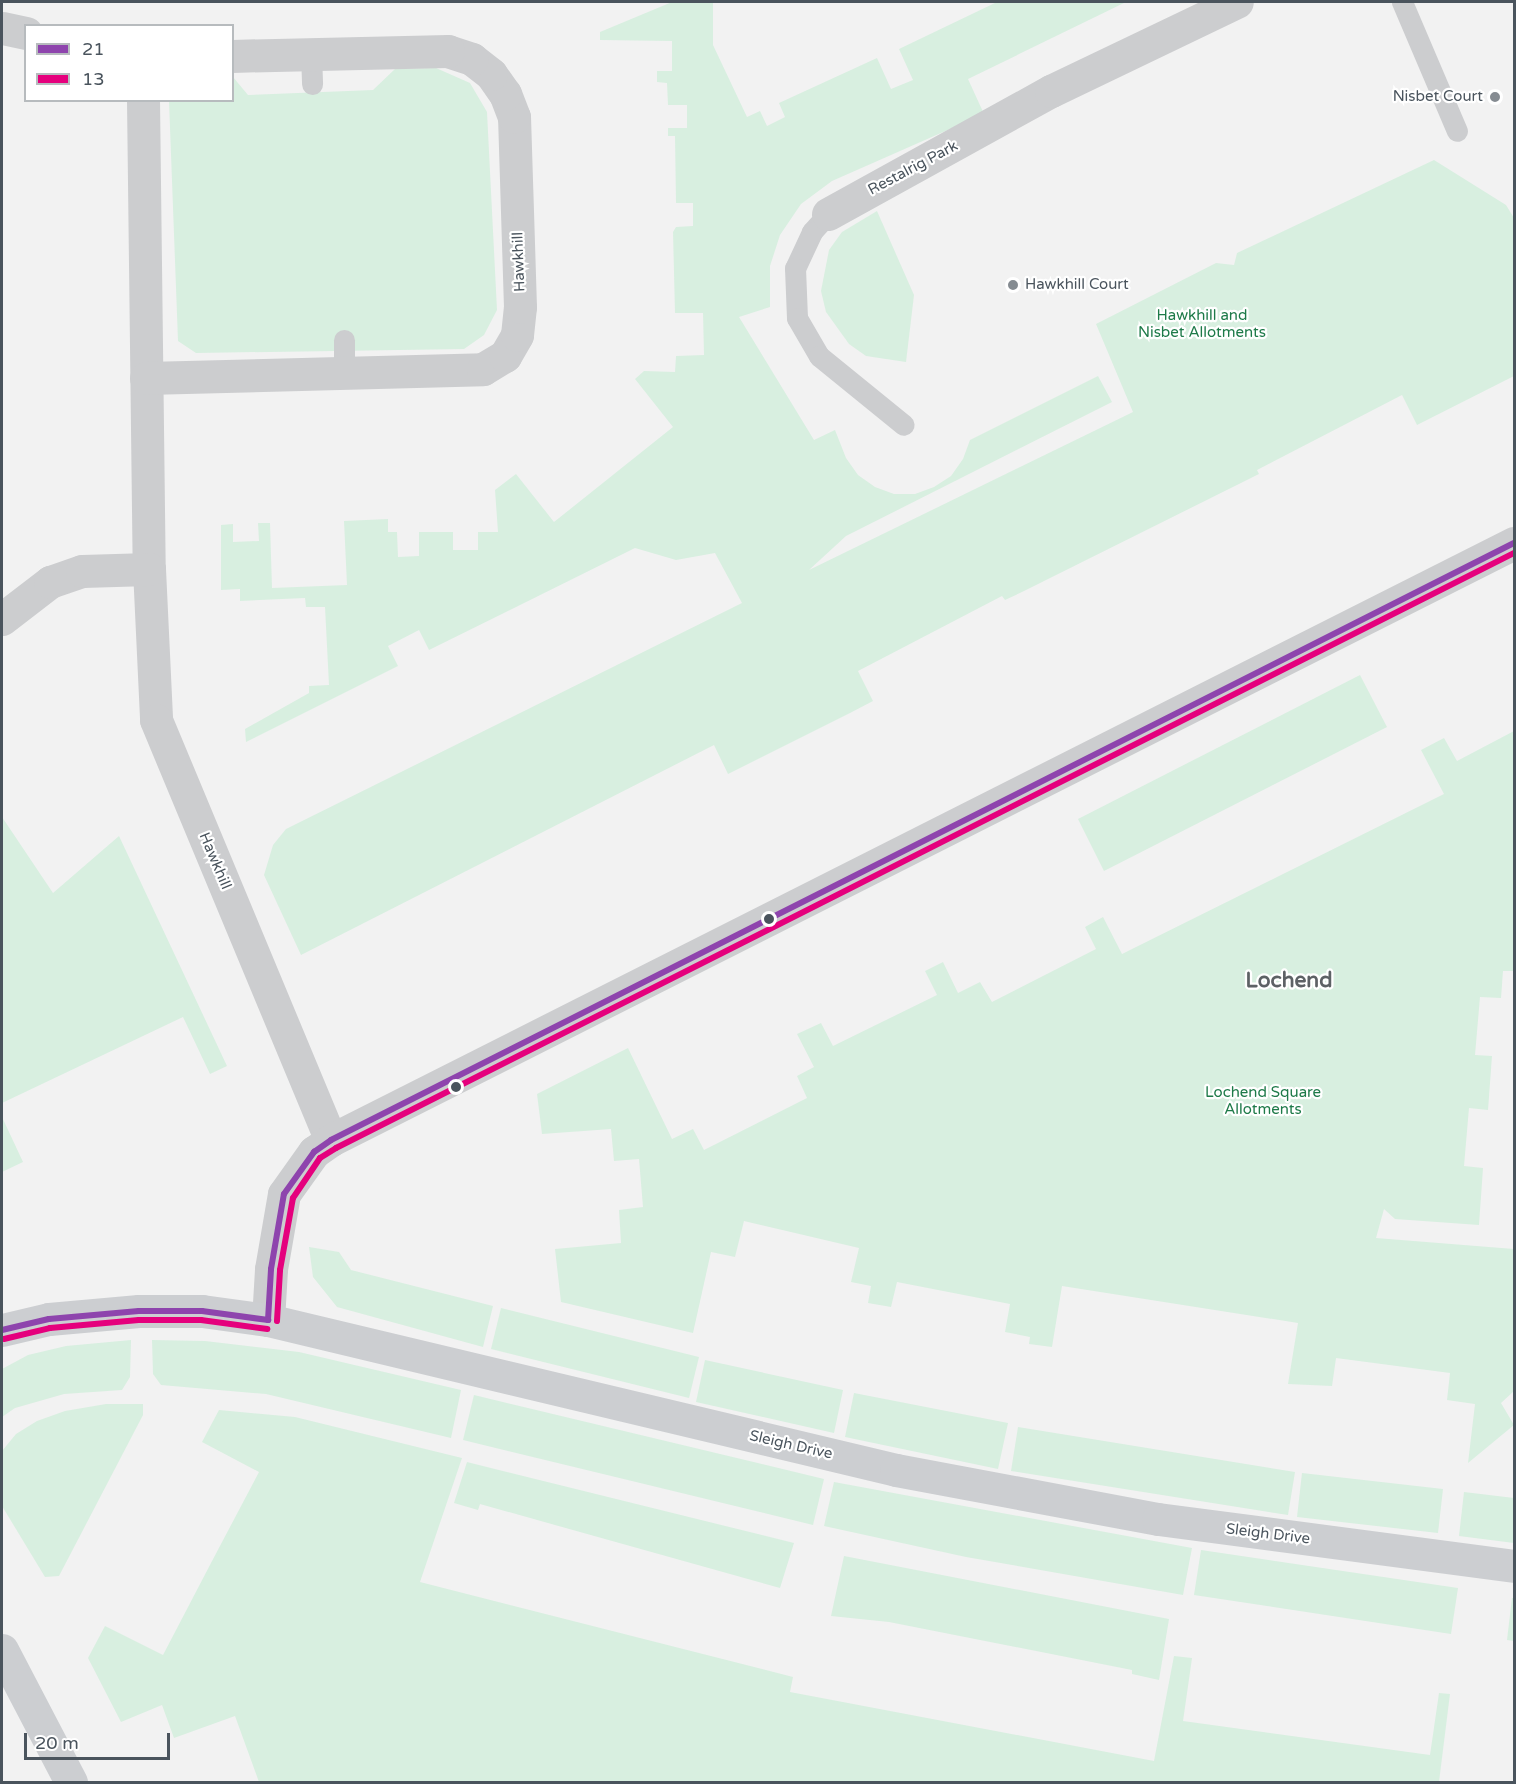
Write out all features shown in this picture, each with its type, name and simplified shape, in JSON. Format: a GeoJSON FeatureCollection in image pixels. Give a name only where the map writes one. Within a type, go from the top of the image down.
{"type":"FeatureCollection","features":[{"type":"Feature","properties":{"kind":"street","name":"Restalrig Park"},"geometry":{"type":"LineString","coordinates":[[828,214],[1051,91],[1237,2]]}},
{"type":"Feature","properties":{"kind":"street"},"geometry":{"type":"LineString","coordinates":[[2,28],[24,33]]}},
{"type":"Feature","properties":{"kind":"street","name":"Hawkhill"},"geometry":{"type":"LineString","coordinates":[[146,378],[483,369],[505,356],[513,345],[520,307],[514,117],[500,83],[483,66],[459,53],[432,50],[311,69],[234,56]]}},
{"type":"Feature","properties":{"kind":"street","name":"Hawkhill"},"geometry":{"type":"LineString","coordinates":[[143,102],[149,569],[156,720],[331,1140]]}},
{"type":"Feature","properties":{"kind":"street"},"geometry":{"type":"LineString","coordinates":[[268,1320],[271,1269],[284,1194],[314,1152],[331,1140],[1515,543]]}},
{"type":"Feature","properties":{"kind":"street"},"geometry":{"type":"LineString","coordinates":[[2,619],[50,582],[71,574],[149,569]]}},
{"type":"Feature","properties":{"kind":"street","name":"Sleigh Drive"},"geometry":{"type":"LineString","coordinates":[[2,1330],[49,1319],[139,1311],[202,1311],[268,1320],[907,1472],[1158,1519],[1515,1566]]}},
{"type":"Feature","properties":{"kind":"street"},"geometry":{"type":"LineString","coordinates":[[2,1650],[71,1782]]}},
{"type":"Feature","properties":{"kind":"lane"},"geometry":{"type":"LineString","coordinates":[[1402,2],[1457,131]]}},
{"type":"Feature","properties":{"kind":"lane","name":"Restalrig Park"},"geometry":{"type":"LineString","coordinates":[[828,214],[812,232],[795,268],[797,318],[819,356],[903,425]]}},
{"type":"Feature","properties":{"kind":"lane"},"geometry":{"type":"LineString","coordinates":[[344,340],[344,373]]}},
{"type":"Feature","properties":{"kind":"green space","name":"Hawkhill and Nisbet Allotments"},"geometry":{"type":"Polygon","coordinates":[[[672,2],[713,2],[713,45],[747,117],[760,111],[767,126],[785,117],[779,103],[877,58],[891,89],[913,80],[899,49],[997,2],[1126,2],[968,79],[984,114],[832,181],[801,204],[780,235],[770,266],[770,307],[739,317],[814,440],[835,430],[846,458],[858,475],[875,487],[894,494],[915,494],[934,487],[951,476],[963,459],[970,440],[1098,376],[1112,402],[846,536],[809,570],[1133,412],[1096,324],[1216,263],[1234,265],[1237,253],[1434,160],[1506,205],[1514,218],[1514,376],[1417,425],[1402,395],[1257,470],[1259,474],[1022,592],[1005,600],[1002,596],[858,671],[873,701],[850,713],[728,774],[714,745],[301,955],[264,875],[273,845],[286,829],[742,603],[715,553],[676,560],[635,548],[429,650],[419,630],[388,646],[398,666],[246,742],[245,729],[309,693],[309,686],[329,685],[325,607],[306,607],[305,598],[240,601],[240,589],[221,590],[221,525],[233,524],[233,542],[259,541],[258,523],[270,523],[272,588],[347,585],[344,521],[388,519],[388,532],[397,532],[398,557],[419,556],[419,532],[453,532],[453,550],[478,550],[478,532],[498,532],[495,490],[516,474],[554,522],[673,427],[635,379],[644,371],[675,372],[676,356],[704,355],[703,313],[675,313],[673,232],[676,227],[693,226],[693,203],[676,203],[675,136],[668,136],[668,128],[687,128],[687,105],[668,105],[667,83],[657,82],[657,71],[672,71],[672,41],[600,40],[600,32],[672,2]]]}},
{"type":"Feature","properties":{"kind":"green space"},"geometry":{"type":"Polygon","coordinates":[[[436,68],[470,83],[487,112],[497,310],[484,335],[464,349],[196,353],[178,341],[169,102],[234,102],[234,78],[248,95],[373,90],[395,69],[436,68]]]}},
{"type":"Feature","properties":{"kind":"green space"},"geometry":{"type":"Polygon","coordinates":[[[877,211],[914,295],[906,362],[866,356],[849,344],[826,312],[821,291],[829,250],[842,232],[877,211]]]}},
{"type":"Feature","properties":{"kind":"green space"},"geometry":{"type":"Polygon","coordinates":[[[1360,675],[1387,727],[1104,871],[1078,819],[1360,675]]]}},
{"type":"Feature","properties":{"kind":"green space","name":"Lochend Square Allotments"},"geometry":{"type":"Polygon","coordinates":[[[1514,731],[1514,971],[1503,971],[1501,998],[1480,997],[1475,1055],[1492,1056],[1488,1110],[1469,1108],[1464,1166],[1483,1168],[1479,1225],[1395,1219],[1384,1209],[1376,1238],[1514,1249],[1514,1391],[1501,1403],[1514,1425],[1468,1463],[1475,1404],[1447,1400],[1450,1373],[1336,1358],[1332,1386],[1288,1384],[1298,1323],[1062,1286],[1052,1347],[1029,1344],[1030,1337],[1005,1332],[1010,1304],[897,1282],[891,1307],[868,1303],[871,1286],[851,1282],[859,1248],[744,1221],[735,1257],[711,1252],[693,1333],[561,1302],[555,1249],[621,1243],[619,1210],[643,1207],[639,1159],[614,1161],[611,1129],[542,1134],[537,1094],[628,1048],[672,1139],[693,1129],[704,1150],[807,1098],[797,1076],[814,1067],[797,1034],[821,1023],[833,1046],[937,995],[925,971],[943,962],[958,993],[980,982],[992,1002],[1096,949],[1085,927],[1103,917],[1122,954],[1444,794],[1421,750],[1444,738],[1457,761],[1514,731]]]}},
{"type":"Feature","properties":{"kind":"green space"},"geometry":{"type":"Polygon","coordinates":[[[2,817],[53,893],[119,836],[227,1066],[210,1074],[183,1017],[2,1103],[2,817]]]}},
{"type":"Feature","properties":{"kind":"green space"},"geometry":{"type":"Polygon","coordinates":[[[2,1117],[23,1162],[2,1172],[2,1117]]]}},
{"type":"Feature","properties":{"kind":"green space"},"geometry":{"type":"Polygon","coordinates":[[[309,1247],[339,1252],[351,1270],[493,1306],[483,1347],[337,1307],[313,1277],[309,1247]]]}},
{"type":"Feature","properties":{"kind":"green space"},"geometry":{"type":"Polygon","coordinates":[[[501,1308],[699,1357],[689,1398],[491,1349],[501,1308]]]}},
{"type":"Feature","properties":{"kind":"green space"},"geometry":{"type":"Polygon","coordinates":[[[131,1340],[130,1377],[122,1390],[64,1394],[15,1408],[2,1417],[2,1369],[28,1355],[66,1346],[131,1340]]]}},
{"type":"Feature","properties":{"kind":"green space"},"geometry":{"type":"Polygon","coordinates":[[[152,1340],[205,1341],[299,1352],[461,1390],[451,1438],[266,1394],[161,1385],[153,1374],[152,1340]]]}},
{"type":"Feature","properties":{"kind":"green space"},"geometry":{"type":"Polygon","coordinates":[[[705,1360],[843,1390],[834,1433],[696,1402],[705,1360]]]}},
{"type":"Feature","properties":{"kind":"green space"},"geometry":{"type":"Polygon","coordinates":[[[854,1393],[1008,1423],[998,1469],[845,1437],[854,1393]]]}},
{"type":"Feature","properties":{"kind":"green space"},"geometry":{"type":"Polygon","coordinates":[[[474,1395],[824,1479],[813,1525],[463,1440],[474,1395]]]}},
{"type":"Feature","properties":{"kind":"green space"},"geometry":{"type":"Polygon","coordinates":[[[106,1404],[143,1404],[143,1415],[59,1576],[45,1577],[2,1506],[2,1451],[16,1434],[37,1421],[65,1411],[106,1404]]]}},
{"type":"Feature","properties":{"kind":"green space"},"geometry":{"type":"Polygon","coordinates":[[[219,1410],[295,1417],[462,1458],[420,1582],[793,1677],[790,1692],[1154,1761],[1174,1656],[1192,1658],[1183,1721],[1430,1755],[1439,1693],[1450,1694],[1439,1782],[259,1782],[235,1716],[174,1738],[162,1705],[121,1722],[88,1658],[105,1626],[163,1655],[259,1472],[202,1442],[219,1410]]]}},
{"type":"Feature","properties":{"kind":"green space"},"geometry":{"type":"Polygon","coordinates":[[[1018,1427],[1295,1472],[1288,1515],[1011,1471],[1018,1427]]]}},
{"type":"Feature","properties":{"kind":"green space"},"geometry":{"type":"Polygon","coordinates":[[[467,1462],[794,1543],[780,1588],[480,1504],[478,1510],[454,1503],[467,1462]]]}},
{"type":"Feature","properties":{"kind":"green space"},"geometry":{"type":"Polygon","coordinates":[[[1302,1473],[1443,1489],[1438,1533],[1297,1517],[1302,1473]]]}},
{"type":"Feature","properties":{"kind":"green space"},"geometry":{"type":"Polygon","coordinates":[[[834,1482],[1192,1548],[1183,1595],[966,1557],[824,1526],[834,1482]]]}},
{"type":"Feature","properties":{"kind":"green space"},"geometry":{"type":"Polygon","coordinates":[[[1464,1492],[1514,1498],[1514,1543],[1459,1536],[1464,1492]]]}},
{"type":"Feature","properties":{"kind":"green space"},"geometry":{"type":"Polygon","coordinates":[[[1201,1550],[1458,1588],[1451,1634],[1194,1595],[1201,1550]]]}},
{"type":"Feature","properties":{"kind":"green space"},"geometry":{"type":"Polygon","coordinates":[[[844,1556],[1169,1619],[1159,1680],[1132,1674],[1132,1670],[889,1622],[831,1616],[844,1556]]]}},
{"type":"Feature","properties":{"kind":"green space"},"geometry":{"type":"Polygon","coordinates":[[[1512,1598],[1514,1598],[1514,1641],[1507,1640],[1512,1598]]]}},
{"type":"Feature","properties":{"kind":"transit line","name":"21"},"geometry":{"type":"LineString","coordinates":[[268,1320],[271,1269],[284,1194],[314,1152],[331,1140],[1514,543]]}},
{"type":"Feature","properties":{"kind":"transit line","name":"13"},"geometry":{"type":"LineString","coordinates":[[277,1321],[280,1270],[293,1198],[320,1158],[336,1148],[1514,553]]}},
{"type":"Feature","properties":{"kind":"transit line","name":"21"},"geometry":{"type":"LineString","coordinates":[[2,1330],[49,1319],[139,1311],[202,1311],[268,1320]]}},
{"type":"Feature","properties":{"kind":"transit line","name":"13"},"geometry":{"type":"LineString","coordinates":[[4,1339],[50,1328],[139,1320],[201,1320],[267,1329]]}},
{"type":"Feature","properties":{"kind":"place","name":"Nisbet Court"},"geometry":{"type":"Point","coordinates":[1495,97]}},
{"type":"Feature","properties":{"kind":"place","name":"Hawkhill Court"},"geometry":{"type":"Point","coordinates":[1013,285]}},
{"type":"Feature","properties":{"kind":"district","name":"Lochend"},"geometry":{"type":"Point","coordinates":[1289,981]}}]}
